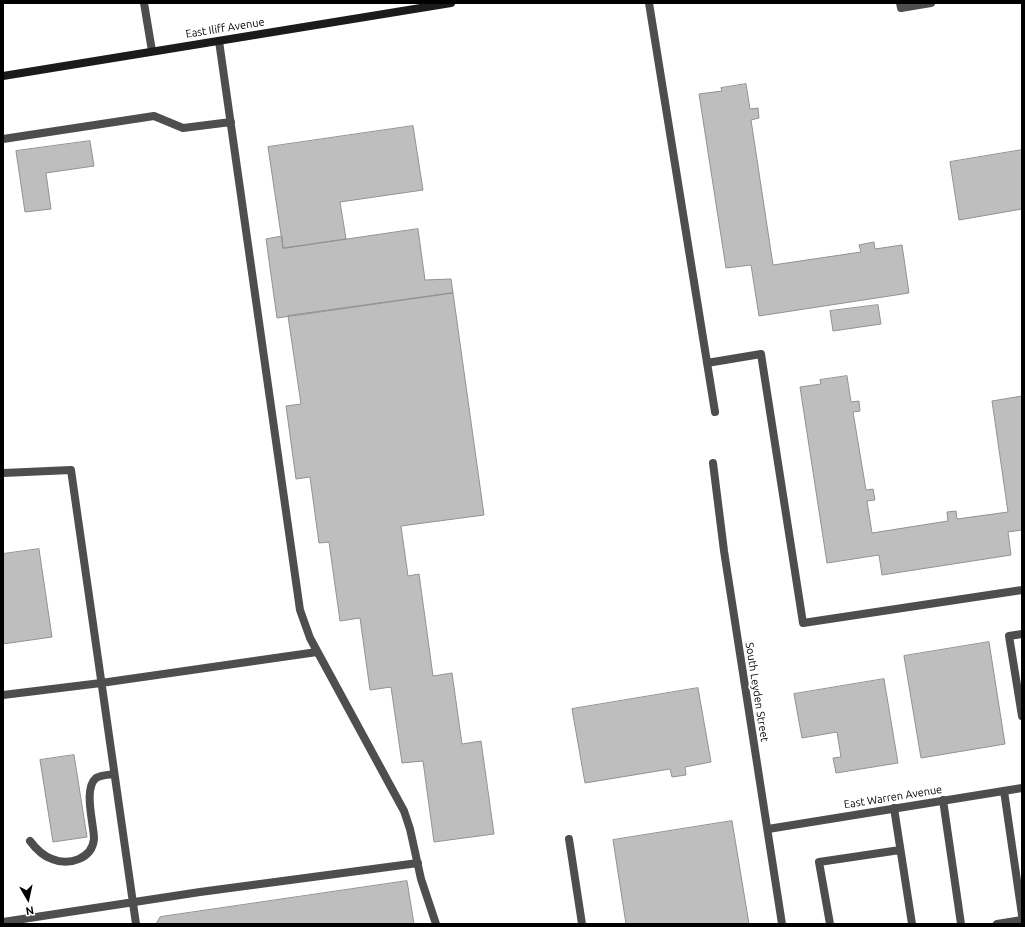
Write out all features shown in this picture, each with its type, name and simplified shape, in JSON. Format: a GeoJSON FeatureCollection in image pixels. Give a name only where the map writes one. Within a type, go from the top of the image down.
{"type":"FeatureCollection","features":[{"type":"Feature","properties":{"kind":"street"},"geometry":{"type":"LineString","coordinates":[[144,3],[152,51]]}},
{"type":"Feature","properties":{"kind":"street","name":"East Iliff Avenue"},"geometry":{"type":"LineString","coordinates":[[3,76],[451,3]]}},
{"type":"Feature","properties":{"kind":"street"},"geometry":{"type":"LineString","coordinates":[[649,3],[715,412]]}},
{"type":"Feature","properties":{"kind":"street"},"geometry":{"type":"LineString","coordinates":[[900,3],[901,8],[931,3]]}},
{"type":"Feature","properties":{"kind":"street"},"geometry":{"type":"LineString","coordinates":[[220,41],[297,599],[302,619],[317,652],[404,811],[410,829],[422,883],[436,924]]}},
{"type":"Feature","properties":{"kind":"street"},"geometry":{"type":"LineString","coordinates":[[3,139],[154,116],[183,128],[231,122]]}},
{"type":"Feature","properties":{"kind":"street"},"geometry":{"type":"LineString","coordinates":[[707,363],[761,354],[803,623],[1022,590]]}},
{"type":"Feature","properties":{"kind":"street","name":"South Leyden Street"},"geometry":{"type":"LineString","coordinates":[[713,463],[725,559],[782,924]]}},
{"type":"Feature","properties":{"kind":"street"},"geometry":{"type":"LineString","coordinates":[[3,473],[71,470],[136,924]]}},
{"type":"Feature","properties":{"kind":"street"},"geometry":{"type":"LineString","coordinates":[[1022,634],[1009,636],[1022,716]]}},
{"type":"Feature","properties":{"kind":"street"},"geometry":{"type":"LineString","coordinates":[[3,695],[101,683],[317,652]]}},
{"type":"Feature","properties":{"kind":"street"},"geometry":{"type":"LineString","coordinates":[[30,841],[41,853],[58,861],[74,861],[87,854],[93,845],[94,839],[90,800],[92,786],[97,778],[114,774]]}},
{"type":"Feature","properties":{"kind":"street","name":"East Warren Avenue"},"geometry":{"type":"LineString","coordinates":[[768,829],[1022,788]]}},
{"type":"Feature","properties":{"kind":"street"},"geometry":{"type":"LineString","coordinates":[[1004,791],[1022,915]]}},
{"type":"Feature","properties":{"kind":"street"},"geometry":{"type":"LineString","coordinates":[[943,800],[961,924]]}},
{"type":"Feature","properties":{"kind":"street"},"geometry":{"type":"LineString","coordinates":[[894,808],[912,924]]}},
{"type":"Feature","properties":{"kind":"street"},"geometry":{"type":"LineString","coordinates":[[569,839],[582,924]]}},
{"type":"Feature","properties":{"kind":"street"},"geometry":{"type":"LineString","coordinates":[[830,924],[819,862],[900,850]]}},
{"type":"Feature","properties":{"kind":"street"},"geometry":{"type":"LineString","coordinates":[[3,922],[324,874],[418,863]]}},
{"type":"Feature","properties":{"kind":"street"},"geometry":{"type":"LineString","coordinates":[[997,924],[1022,920]]}},
{"type":"Feature","properties":{"kind":"building"},"geometry":{"type":"Polygon","coordinates":[[[746,84],[750,109],[758,108],[759,118],[751,120],[773,265],[861,252],[859,245],[874,242],[875,249],[902,245],[909,293],[759,316],[751,265],[726,268],[699,94],[722,91],[721,88],[746,84]]]}},
{"type":"Feature","properties":{"kind":"building"},"geometry":{"type":"Polygon","coordinates":[[[413,126],[423,190],[340,202],[346,239],[283,248],[268,147],[413,126]]]}},
{"type":"Feature","properties":{"kind":"building"},"geometry":{"type":"Polygon","coordinates":[[[90,141],[94,166],[46,173],[51,209],[25,212],[16,151],[90,141]]]}},
{"type":"Feature","properties":{"kind":"building"},"geometry":{"type":"Polygon","coordinates":[[[1022,150],[1022,209],[959,220],[950,162],[1022,150]]]}},
{"type":"Feature","properties":{"kind":"building"},"geometry":{"type":"Polygon","coordinates":[[[418,229],[425,280],[451,279],[453,293],[277,318],[266,239],[282,236],[283,248],[418,229]]]}},
{"type":"Feature","properties":{"kind":"building"},"geometry":{"type":"Polygon","coordinates":[[[453,293],[484,515],[401,526],[408,576],[419,574],[433,676],[452,673],[462,744],[481,741],[494,834],[434,842],[423,761],[402,763],[391,687],[370,690],[360,618],[340,621],[329,542],[319,543],[310,477],[296,479],[286,406],[301,404],[288,316],[453,293]]]}},
{"type":"Feature","properties":{"kind":"building"},"geometry":{"type":"Polygon","coordinates":[[[878,305],[881,324],[833,331],[830,311],[878,305]]]}},
{"type":"Feature","properties":{"kind":"building"},"geometry":{"type":"Polygon","coordinates":[[[847,376],[851,402],[859,401],[860,411],[853,412],[866,490],[873,489],[875,500],[867,501],[872,533],[948,521],[947,512],[956,511],[957,519],[1008,512],[992,401],[1022,396],[1022,530],[1008,532],[1011,555],[882,575],[879,555],[827,563],[800,387],[821,384],[820,380],[847,376]]]}},
{"type":"Feature","properties":{"kind":"building"},"geometry":{"type":"Polygon","coordinates":[[[39,549],[52,637],[3,644],[3,554],[39,549]]]}},
{"type":"Feature","properties":{"kind":"building"},"geometry":{"type":"Polygon","coordinates":[[[989,642],[1005,744],[921,758],[904,656],[989,642]]]}},
{"type":"Feature","properties":{"kind":"building"},"geometry":{"type":"Polygon","coordinates":[[[884,679],[898,763],[836,773],[833,758],[841,757],[837,732],[802,738],[794,694],[884,679]]]}},
{"type":"Feature","properties":{"kind":"building"},"geometry":{"type":"Polygon","coordinates":[[[698,688],[711,762],[685,767],[686,775],[672,777],[670,769],[585,783],[572,709],[698,688]]]}},
{"type":"Feature","properties":{"kind":"building"},"geometry":{"type":"Polygon","coordinates":[[[74,755],[87,837],[53,842],[40,760],[74,755]]]}},
{"type":"Feature","properties":{"kind":"building"},"geometry":{"type":"Polygon","coordinates":[[[732,821],[749,924],[626,924],[613,840],[732,821]]]}},
{"type":"Feature","properties":{"kind":"building"},"geometry":{"type":"Polygon","coordinates":[[[407,881],[414,924],[156,924],[160,917],[407,881]]]}}]}
